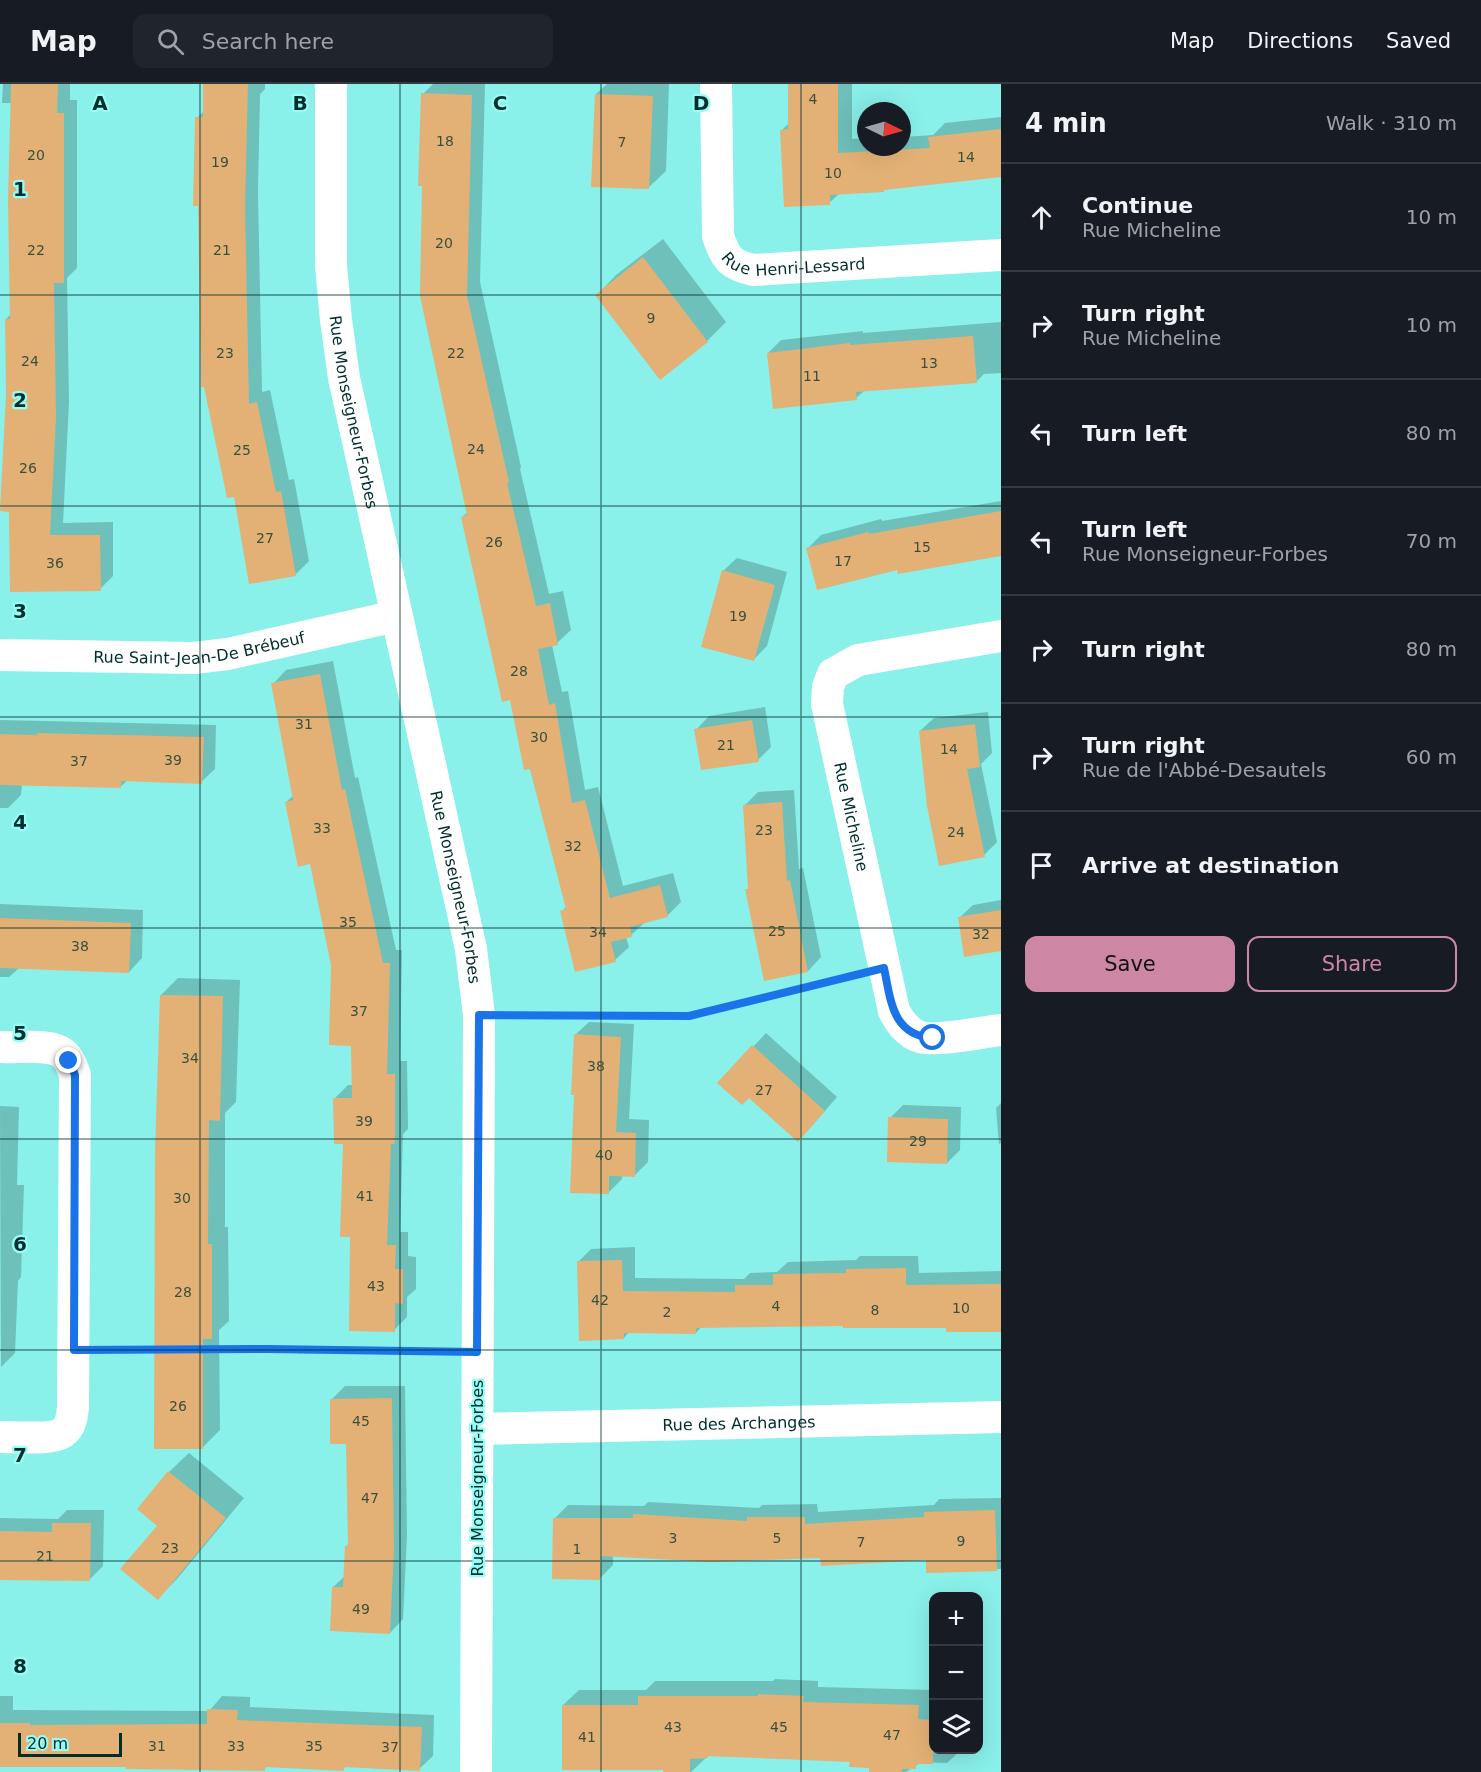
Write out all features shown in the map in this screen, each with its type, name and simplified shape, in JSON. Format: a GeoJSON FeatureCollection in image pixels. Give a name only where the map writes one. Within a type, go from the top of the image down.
{"type":"FeatureCollection","features":[{"type":"Feature","properties":{"kind":"street","name":"Rue Monseigneur-Forbes"},"geometry":{"type":"LineString","coordinates":[[331,84],[331,266],[344,378],[471,949],[479,1015],[476,1772]]}},
{"type":"Feature","properties":{"kind":"street","name":"Rue Henri-Lessard"},"geometry":{"type":"LineString","coordinates":[[716,84],[718,236],[730,262],[754,270],[1001,255]]}},
{"type":"Feature","properties":{"kind":"street","name":"Rue Saint-Jean-De Brébeuf"},"geometry":{"type":"LineString","coordinates":[[0,656],[194,658],[228,654],[396,616]]}},
{"type":"Feature","properties":{"kind":"street","name":"Rue Micheline"},"geometry":{"type":"LineString","coordinates":[[1001,636],[858,660],[833,674],[828,687],[827,704],[894,1011],[910,1032],[921,1037],[933,1038],[1001,1030]]}},
{"type":"Feature","properties":{"kind":"street"},"geometry":{"type":"LineString","coordinates":[[0,1047],[47,1048],[60,1051],[69,1061],[75,1075],[74,1350],[71,1424],[62,1433],[45,1436],[0,1437]]}},
{"type":"Feature","properties":{"kind":"street","name":"Rue des Archanges"},"geometry":{"type":"LineString","coordinates":[[477,1429],[1001,1417]]}},
{"type":"Feature","properties":{"kind":"path"},"geometry":{"type":"LineString","coordinates":[[479,1015],[689,1016],[884,968]]}},
{"type":"Feature","properties":{"kind":"path"},"geometry":{"type":"LineString","coordinates":[[74,1350],[268,1349],[477,1352]]}},
{"type":"Feature","properties":{"kind":"building"},"geometry":{"type":"Polygon","coordinates":[[[11,84],[58,84],[57,113],[64,113],[64,283],[54,283],[56,417],[50,535],[100,535],[101,591],[10,592],[9,512],[0,511],[6,394],[5,319],[10,319],[8,201],[11,84]]]}},
{"type":"Feature","properties":{"kind":"building"},"geometry":{"type":"Polygon","coordinates":[[[203,84],[248,84],[245,207],[249,404],[257,402],[276,492],[281,491],[296,576],[249,584],[234,497],[227,498],[204,387],[201,387],[198,206],[193,206],[195,117],[203,117],[203,84]]]}},
{"type":"Feature","properties":{"kind":"building"},"geometry":{"type":"Polygon","coordinates":[[[788,84],[838,84],[838,153],[857,152],[857,156],[911,156],[911,149],[930,148],[928,137],[1001,129],[1001,177],[884,190],[884,192],[830,195],[830,205],[784,207],[780,130],[788,129],[788,84]]]}},
{"type":"Feature","properties":{"kind":"building"},"geometry":{"type":"Polygon","coordinates":[[[421,93],[472,95],[467,296],[536,606],[550,603],[558,645],[538,649],[549,705],[555,703],[572,803],[585,800],[610,898],[660,885],[668,917],[630,927],[632,937],[611,942],[616,962],[575,972],[560,911],[566,909],[530,769],[524,770],[510,700],[502,702],[461,517],[467,515],[420,296],[422,186],[418,186],[421,93]]]}},
{"type":"Feature","properties":{"kind":"building"},"geometry":{"type":"Polygon","coordinates":[[[595,94],[653,96],[649,189],[591,187],[595,94]]]}},
{"type":"Feature","properties":{"kind":"building"},"geometry":{"type":"Polygon","coordinates":[[[643,257],[708,342],[660,380],[595,295],[643,257]]]}},
{"type":"Feature","properties":{"kind":"building"},"geometry":{"type":"Polygon","coordinates":[[[973,336],[977,383],[856,392],[857,400],[773,409],[767,353],[850,343],[850,345],[973,336]]]}},
{"type":"Feature","properties":{"kind":"building"},"geometry":{"type":"Polygon","coordinates":[[[1001,511],[1001,556],[898,574],[897,570],[817,590],[806,548],[868,532],[869,534],[1001,511]]]}},
{"type":"Feature","properties":{"kind":"building"},"geometry":{"type":"Polygon","coordinates":[[[722,570],[775,585],[754,661],[701,647],[722,570]]]}},
{"type":"Feature","properties":{"kind":"building"},"geometry":{"type":"Polygon","coordinates":[[[320,674],[342,790],[345,789],[383,963],[390,963],[387,1074],[395,1074],[395,1144],[391,1144],[387,1245],[396,1245],[395,1269],[403,1269],[403,1304],[395,1303],[395,1332],[349,1331],[350,1237],[340,1237],[343,1144],[334,1144],[333,1098],[352,1098],[351,1046],[329,1045],[331,965],[310,864],[298,867],[285,802],[293,800],[271,683],[320,674]]]}},
{"type":"Feature","properties":{"kind":"building"},"geometry":{"type":"Polygon","coordinates":[[[752,720],[759,762],[701,770],[694,729],[752,720]]]}},
{"type":"Feature","properties":{"kind":"building"},"geometry":{"type":"Polygon","coordinates":[[[975,724],[980,767],[967,769],[985,857],[939,866],[927,806],[919,731],[975,724]]]}},
{"type":"Feature","properties":{"kind":"building"},"geometry":{"type":"Polygon","coordinates":[[[37,733],[204,737],[202,784],[121,781],[121,788],[0,785],[0,734],[37,735],[37,733]]]}},
{"type":"Feature","properties":{"kind":"building"},"geometry":{"type":"Polygon","coordinates":[[[782,802],[787,881],[790,880],[808,972],[764,981],[745,889],[748,889],[743,805],[782,802]]]}},
{"type":"Feature","properties":{"kind":"building"},"geometry":{"type":"Polygon","coordinates":[[[1001,910],[1001,951],[964,957],[958,917],[1001,910]]]}},
{"type":"Feature","properties":{"kind":"building"},"geometry":{"type":"Polygon","coordinates":[[[0,918],[131,923],[129,973],[0,968],[0,918]]]}},
{"type":"Feature","properties":{"kind":"building"},"geometry":{"type":"Polygon","coordinates":[[[160,995],[223,996],[220,1121],[209,1120],[208,1244],[212,1244],[212,1339],[203,1339],[203,1449],[154,1449],[155,1152],[160,995]]]}},
{"type":"Feature","properties":{"kind":"building"},"geometry":{"type":"Polygon","coordinates":[[[574,1034],[621,1037],[616,1132],[636,1133],[635,1177],[609,1176],[609,1194],[570,1193],[574,1034]]]}},
{"type":"Feature","properties":{"kind":"building"},"geometry":{"type":"Polygon","coordinates":[[[752,1045],[825,1111],[798,1142],[749,1098],[742,1105],[717,1083],[752,1045]]]}},
{"type":"Feature","properties":{"kind":"building"},"geometry":{"type":"Polygon","coordinates":[[[888,1117],[948,1119],[947,1164],[887,1162],[888,1117]]]}},
{"type":"Feature","properties":{"kind":"building"},"geometry":{"type":"Polygon","coordinates":[[[622,1260],[623,1291],[735,1292],[735,1285],[773,1285],[773,1274],[846,1273],[846,1269],[906,1268],[906,1285],[1001,1284],[1001,1332],[946,1332],[946,1328],[843,1328],[843,1326],[696,1328],[696,1334],[624,1333],[624,1339],[579,1341],[577,1261],[622,1260]]]}},
{"type":"Feature","properties":{"kind":"building"},"geometry":{"type":"Polygon","coordinates":[[[392,1398],[394,1549],[390,1634],[330,1631],[332,1587],[343,1587],[345,1546],[348,1546],[346,1444],[330,1444],[330,1399],[392,1398]]]}},
{"type":"Feature","properties":{"kind":"building"},"geometry":{"type":"Polygon","coordinates":[[[168,1471],[226,1518],[158,1600],[120,1569],[157,1526],[137,1509],[168,1471]]]}},
{"type":"Feature","properties":{"kind":"building"},"geometry":{"type":"Polygon","coordinates":[[[995,1510],[997,1571],[926,1573],[926,1560],[821,1566],[820,1558],[712,1562],[601,1556],[600,1580],[552,1579],[553,1518],[633,1518],[633,1514],[747,1521],[747,1517],[805,1517],[805,1524],[924,1517],[924,1512],[995,1510]]]}},
{"type":"Feature","properties":{"kind":"building"},"geometry":{"type":"Polygon","coordinates":[[[52,1523],[91,1523],[90,1581],[0,1580],[0,1531],[52,1532],[52,1523]]]}},
{"type":"Feature","properties":{"kind":"building"},"geometry":{"type":"Polygon","coordinates":[[[758,1694],[804,1696],[803,1702],[919,1705],[918,1719],[929,1720],[929,1754],[933,1754],[933,1764],[916,1764],[916,1769],[902,1769],[902,1772],[869,1772],[869,1768],[849,1767],[850,1762],[708,1756],[708,1758],[690,1759],[690,1772],[562,1770],[562,1705],[638,1705],[638,1696],[758,1696],[758,1694]]]}},
{"type":"Feature","properties":{"kind":"building"},"geometry":{"type":"Polygon","coordinates":[[[207,1709],[238,1710],[237,1720],[422,1727],[420,1771],[344,1767],[344,1771],[265,1767],[265,1771],[126,1769],[126,1767],[0,1767],[0,1723],[30,1723],[30,1725],[207,1724],[207,1709]]]}},
{"type":"Feature","properties":{"kind":"route"},"geometry":{"type":"LineString","coordinates":[[69,1061],[75,1075],[74,1350],[268,1349],[477,1352],[479,1015],[689,1016],[884,968],[894,1011],[901,1023],[910,1032],[921,1037],[933,1038]]}}]}
